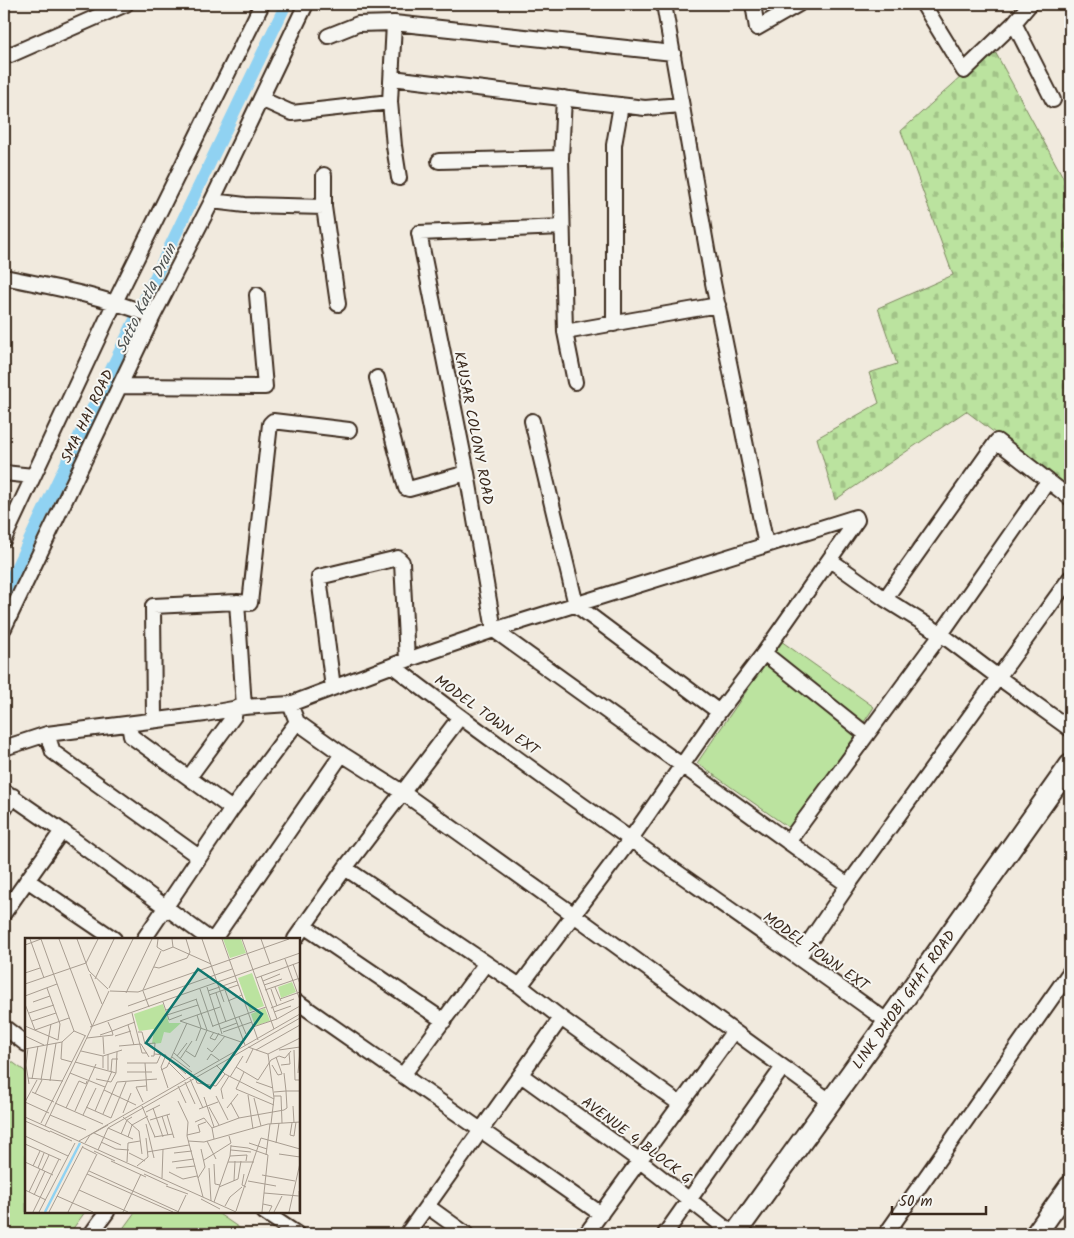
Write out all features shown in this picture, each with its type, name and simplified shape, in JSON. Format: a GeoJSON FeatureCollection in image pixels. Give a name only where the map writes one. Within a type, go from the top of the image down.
{"type":"FeatureCollection","features":[{"type":"Feature","properties":{"kind":"street"},"geometry":{"type":"LineString","coordinates":[[4,56],[126,4]]}},
{"type":"Feature","properties":{"kind":"street"},"geometry":{"type":"LineString","coordinates":[[4,539],[33,476],[119,304],[262,4]]}},
{"type":"Feature","properties":{"kind":"street","name":"SMA HAI ROAD"},"geometry":{"type":"LineString","coordinates":[[4,628],[120,386],[147,314],[212,201],[306,4]]}},
{"type":"Feature","properties":{"kind":"street"},"geometry":{"type":"LineString","coordinates":[[664,4],[718,305],[766,546]]}},
{"type":"Feature","properties":{"kind":"street"},"geometry":{"type":"LineString","coordinates":[[753,4],[757,28],[799,4]]}},
{"type":"Feature","properties":{"kind":"street"},"geometry":{"type":"LineString","coordinates":[[923,4],[964,71],[1014,23],[1030,4]]}},
{"type":"Feature","properties":{"kind":"street"},"geometry":{"type":"LineString","coordinates":[[328,36],[358,24],[394,22],[672,53]]}},
{"type":"Feature","properties":{"kind":"street"},"geometry":{"type":"LineString","coordinates":[[394,22],[390,102],[399,178]]}},
{"type":"Feature","properties":{"kind":"street"},"geometry":{"type":"LineString","coordinates":[[1014,23],[1053,100]]}},
{"type":"Feature","properties":{"kind":"street"},"geometry":{"type":"LineString","coordinates":[[392,78],[646,108],[682,104]]}},
{"type":"Feature","properties":{"kind":"street"},"geometry":{"type":"LineString","coordinates":[[564,98],[561,158],[565,332],[575,382]]}},
{"type":"Feature","properties":{"kind":"street"},"geometry":{"type":"LineString","coordinates":[[261,99],[292,113],[390,102]]}},
{"type":"Feature","properties":{"kind":"street"},"geometry":{"type":"LineString","coordinates":[[614,324],[614,145],[621,105]]}},
{"type":"Feature","properties":{"kind":"street"},"geometry":{"type":"LineString","coordinates":[[439,161],[561,158]]}},
{"type":"Feature","properties":{"kind":"street"},"geometry":{"type":"LineString","coordinates":[[324,175],[324,207],[338,304]]}},
{"type":"Feature","properties":{"kind":"street"},"geometry":{"type":"LineString","coordinates":[[212,201],[245,205],[324,207]]}},
{"type":"Feature","properties":{"kind":"street","name":"KAUSAR COLONY ROAD"},"geometry":{"type":"LineString","coordinates":[[494,630],[467,473],[419,233],[562,227]]}},
{"type":"Feature","properties":{"kind":"street"},"geometry":{"type":"LineString","coordinates":[[4,277],[119,304],[147,314]]}},
{"type":"Feature","properties":{"kind":"street"},"geometry":{"type":"LineString","coordinates":[[120,386],[264,387],[257,295]]}},
{"type":"Feature","properties":{"kind":"street"},"geometry":{"type":"LineString","coordinates":[[565,332],[718,305]]}},
{"type":"Feature","properties":{"kind":"street"},"geometry":{"type":"LineString","coordinates":[[377,378],[406,488],[409,489],[467,473]]}},
{"type":"Feature","properties":{"kind":"street"},"geometry":{"type":"LineString","coordinates":[[154,720],[153,606],[250,603],[270,424],[273,421],[349,430]]}},
{"type":"Feature","properties":{"kind":"street"},"geometry":{"type":"LineString","coordinates":[[532,421],[576,605],[719,712]]}},
{"type":"Feature","properties":{"kind":"street"},"geometry":{"type":"LineString","coordinates":[[885,599],[997,440],[1070,498]]}},
{"type":"Feature","properties":{"kind":"street"},"geometry":{"type":"LineString","coordinates":[[4,473],[33,476]]}},
{"type":"Feature","properties":{"kind":"street"},"geometry":{"type":"LineString","coordinates":[[788,842],[941,634],[1048,481]]}},
{"type":"Feature","properties":{"kind":"street"},"geometry":{"type":"LineString","coordinates":[[4,748],[47,734],[205,714],[240,707],[290,704],[494,630],[856,517],[857,520],[830,560],[764,653],[719,712],[630,840],[520,986]]}},
{"type":"Feature","properties":{"kind":"street"},"geometry":{"type":"LineString","coordinates":[[333,688],[319,577],[398,558],[401,559],[407,660]]}},
{"type":"Feature","properties":{"kind":"street"},"geometry":{"type":"LineString","coordinates":[[830,560],[885,599],[941,634],[1070,729]]}},
{"type":"Feature","properties":{"kind":"street"},"geometry":{"type":"LineString","coordinates":[[799,957],[848,885],[1070,578]]}},
{"type":"Feature","properties":{"kind":"street"},"geometry":{"type":"LineString","coordinates":[[190,776],[240,707],[237,602]]}},
{"type":"Feature","properties":{"kind":"street"},"geometry":{"type":"LineString","coordinates":[[494,630],[848,885]]}},
{"type":"Feature","properties":{"kind":"street"},"geometry":{"type":"LineString","coordinates":[[764,653],[867,735]]}},
{"type":"Feature","properties":{"kind":"street","name":"MODEL TOWN EXT"},"geometry":{"type":"LineString","coordinates":[[393,666],[630,840],[799,957],[888,1022]]}},
{"type":"Feature","properties":{"kind":"street"},"geometry":{"type":"LineString","coordinates":[[290,704],[297,722],[342,754],[402,792],[831,1102]]}},
{"type":"Feature","properties":{"kind":"street"},"geometry":{"type":"LineString","coordinates":[[296,938],[345,868],[460,717]]}},
{"type":"Feature","properties":{"kind":"street"},"geometry":{"type":"LineString","coordinates":[[145,938],[232,808],[297,722]]}},
{"type":"Feature","properties":{"kind":"street"},"geometry":{"type":"LineString","coordinates":[[129,724],[131,736],[190,776],[232,808]]}},
{"type":"Feature","properties":{"kind":"street"},"geometry":{"type":"LineString","coordinates":[[47,734],[53,752],[199,857]]}},
{"type":"Feature","properties":{"kind":"street"},"geometry":{"type":"LineString","coordinates":[[215,938],[342,754]]}},
{"type":"Feature","properties":{"kind":"street","name":"LINK DHOBI GHAT ROAD"},"geometry":{"type":"LineString","coordinates":[[734,1234],[831,1102],[1070,765]]}},
{"type":"Feature","properties":{"kind":"street"},"geometry":{"type":"LineString","coordinates":[[4,810],[8,794],[62,831],[208,938]]}},
{"type":"Feature","properties":{"kind":"street"},"geometry":{"type":"LineString","coordinates":[[4,913],[62,831]]}},
{"type":"Feature","properties":{"kind":"street"},"geometry":{"type":"LineString","coordinates":[[345,868],[520,986],[680,1104]]}},
{"type":"Feature","properties":{"kind":"street"},"geometry":{"type":"LineString","coordinates":[[27,880],[113,938]]}},
{"type":"Feature","properties":{"kind":"street"},"geometry":{"type":"LineString","coordinates":[[304,926],[444,1021]]}},
{"type":"Feature","properties":{"kind":"street"},"geometry":{"type":"LineString","coordinates":[[403,1075],[486,963]]}},
{"type":"Feature","properties":{"kind":"street"},"geometry":{"type":"LineString","coordinates":[[886,1234],[1070,972]]}},
{"type":"Feature","properties":{"kind":"street"},"geometry":{"type":"LineString","coordinates":[[300,1004],[601,1214]]}},
{"type":"Feature","properties":{"kind":"street"},"geometry":{"type":"LineString","coordinates":[[407,1234],[561,1018]]}},
{"type":"Feature","properties":{"kind":"street"},"geometry":{"type":"LineString","coordinates":[[4,1027],[25,1043]]}},
{"type":"Feature","properties":{"kind":"street"},"geometry":{"type":"LineString","coordinates":[[586,1234],[733,1032]]}},
{"type":"Feature","properties":{"kind":"street"},"geometry":{"type":"LineString","coordinates":[[664,1234],[782,1067]]}},
{"type":"Feature","properties":{"kind":"street","name":"AVENUE 4 BLOCK G"},"geometry":{"type":"LineString","coordinates":[[521,1075],[640,1161],[734,1234]]}},
{"type":"Feature","properties":{"kind":"street"},"geometry":{"type":"LineString","coordinates":[[1036,1234],[1070,1186]]}},
{"type":"Feature","properties":{"kind":"street"},"geometry":{"type":"LineString","coordinates":[[427,1206],[466,1234]]}},
{"type":"Feature","properties":{"kind":"street"},"geometry":{"type":"LineString","coordinates":[[91,1234],[106,1213]]}},
{"type":"Feature","properties":{"kind":"street"},"geometry":{"type":"LineString","coordinates":[[265,1213],[296,1234]]}},
{"type":"Feature","properties":{"kind":"green space"},"geometry":{"type":"Polygon","coordinates":[[[993,48],[1070,190],[1070,490],[966,411],[835,500],[817,438],[879,403],[869,373],[897,364],[878,308],[953,275],[901,131],[993,48]]]}},
{"type":"Feature","properties":{"kind":"green space"},"geometry":{"type":"Polygon","coordinates":[[[781,641],[874,707],[792,830],[697,763],[781,641]]]}},
{"type":"Feature","properties":{"kind":"green space"},"geometry":{"type":"Polygon","coordinates":[[[4,1056],[25,1071],[25,1213],[84,1213],[69,1234],[4,1234],[4,1056]]]}},
{"type":"Feature","properties":{"kind":"green space"},"geometry":{"type":"Polygon","coordinates":[[[134,1213],[217,1213],[248,1234],[119,1234],[134,1213]]]}},
{"type":"Feature","properties":{"kind":"waterway","name":"Satto Katla Drain"},"geometry":{"type":"LineString","coordinates":[[4,593],[286,4]]}}]}
